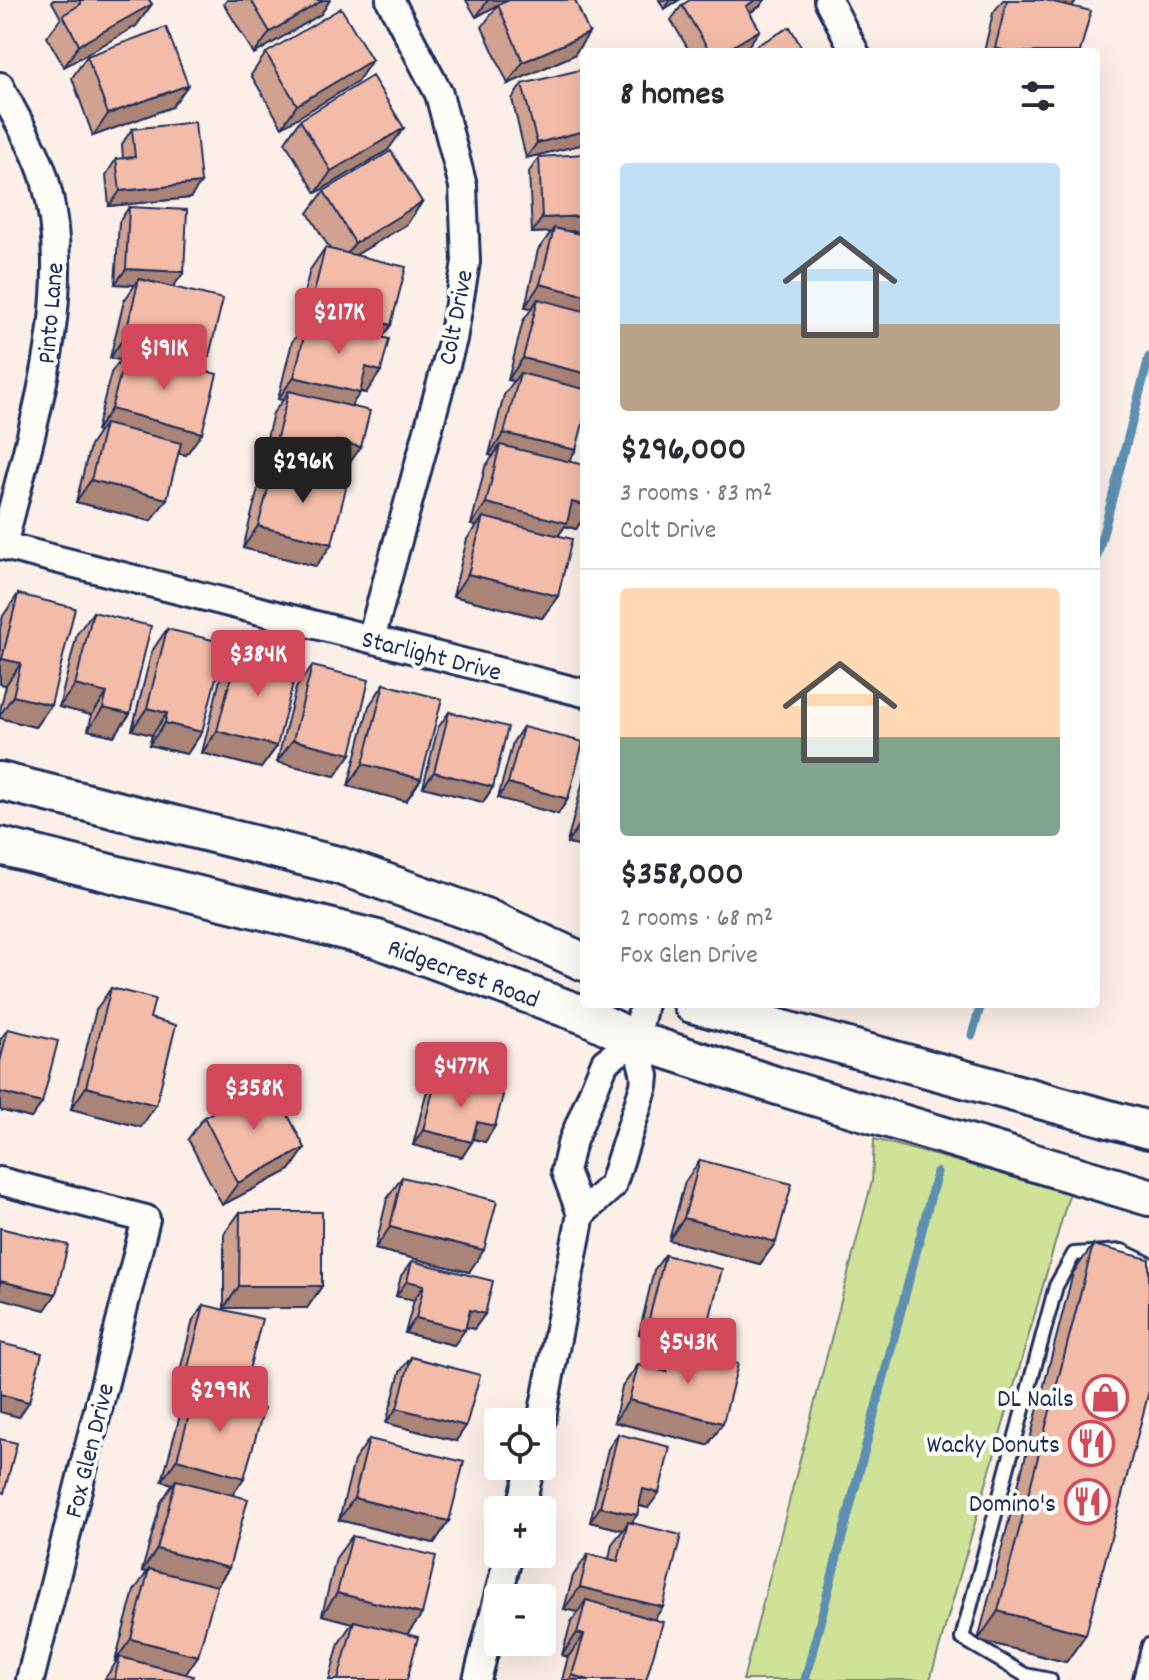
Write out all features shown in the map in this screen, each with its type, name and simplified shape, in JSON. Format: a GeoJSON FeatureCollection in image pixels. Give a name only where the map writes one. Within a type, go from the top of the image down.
{"type":"FeatureCollection","features":[{"type":"Feature","properties":{"kind":"main road","name":"Ridgecrest Road"},"geometry":{"type":"LineString","coordinates":[[0,781],[337,865],[485,917],[580,960]]}},
{"type":"Feature","properties":{"kind":"main road","name":"Ridgecrest Road"},"geometry":{"type":"LineString","coordinates":[[0,846],[377,939],[587,1016],[636,1040],[781,1087],[1149,1197]]}},
{"type":"Feature","properties":{"kind":"main road"},"geometry":{"type":"LineString","coordinates":[[707,1008],[1149,1130]]}},
{"type":"Feature","properties":{"kind":"street","name":"Colt Drive"},"geometry":{"type":"LineString","coordinates":[[371,639],[453,339],[466,262],[463,186],[439,94],[390,0]]}},
{"type":"Feature","properties":{"kind":"street"},"geometry":{"type":"LineString","coordinates":[[832,1],[853,48]]}},
{"type":"Feature","properties":{"kind":"street","name":"Pinto Lane"},"geometry":{"type":"LineString","coordinates":[[0,86],[45,179],[57,267],[52,341],[2,545]]}},
{"type":"Feature","properties":{"kind":"street","name":"Starlight Drive"},"geometry":{"type":"LineString","coordinates":[[2,545],[580,692]]}},
{"type":"Feature","properties":{"kind":"street"},"geometry":{"type":"LineString","coordinates":[[581,1214],[612,1186],[641,1096],[645,1076],[636,1040],[643,1008]]}},
{"type":"Feature","properties":{"kind":"street"},"geometry":{"type":"LineString","coordinates":[[544,1408],[581,1214],[565,1171],[571,1145],[605,1062],[636,1040]]}},
{"type":"Feature","properties":{"kind":"street","name":"Fox Glen Drive"},"geometry":{"type":"LineString","coordinates":[[0,1181],[146,1219],[30,1680]]}},
{"type":"Feature","properties":{"kind":"street"},"geometry":{"type":"LineString","coordinates":[[477,1680],[505,1568]]}},
{"type":"Feature","properties":{"kind":"lane"},"geometry":{"type":"LineString","coordinates":[[1050,1680],[1025,1675],[962,1638],[1056,1286],[1074,1254],[1122,1251],[1149,1264]]}},
{"type":"Feature","properties":{"kind":"lane"},"geometry":{"type":"LineString","coordinates":[[1141,1680],[1149,1645]]}},
{"type":"Feature","properties":{"kind":"green space"},"geometry":{"type":"Polygon","coordinates":[[[874,1139],[1070,1191],[930,1680],[743,1680],[872,1181],[874,1139]]]}},
{"type":"Feature","properties":{"kind":"building"},"geometry":{"type":"Polygon","coordinates":[[[79,0],[149,0],[152,4],[79,45],[63,15],[81,4],[79,0]]]}},
{"type":"Feature","properties":{"kind":"building"},"geometry":{"type":"Polygon","coordinates":[[[251,0],[323,0],[270,32],[251,0]]]}},
{"type":"Feature","properties":{"kind":"building"},"geometry":{"type":"Polygon","coordinates":[[[509,0],[575,0],[589,33],[523,62],[498,5],[509,0]]]}},
{"type":"Feature","properties":{"kind":"building"},"geometry":{"type":"Polygon","coordinates":[[[690,0],[756,0],[746,6],[760,30],[730,48],[708,48],[682,5],[690,0]]]}},
{"type":"Feature","properties":{"kind":"building"},"geometry":{"type":"Polygon","coordinates":[[[1007,0],[1045,0],[1091,11],[1081,48],[995,48],[1007,0]]]}},
{"type":"Feature","properties":{"kind":"building"},"geometry":{"type":"Polygon","coordinates":[[[341,8],[372,60],[297,105],[266,53],[341,8]]]}},
{"type":"Feature","properties":{"kind":"building"},"geometry":{"type":"Polygon","coordinates":[[[166,27],[188,85],[108,114],[87,56],[166,27]]]}},
{"type":"Feature","properties":{"kind":"building"},"geometry":{"type":"Polygon","coordinates":[[[790,27],[802,48],[752,48],[790,27]]]}},
{"type":"Feature","properties":{"kind":"building"},"geometry":{"type":"Polygon","coordinates":[[[580,70],[580,132],[537,143],[522,84],[580,70]]]}},
{"type":"Feature","properties":{"kind":"building"},"geometry":{"type":"Polygon","coordinates":[[[372,76],[404,128],[331,171],[300,120],[372,76]]]}},
{"type":"Feature","properties":{"kind":"building"},"geometry":{"type":"Polygon","coordinates":[[[195,122],[201,183],[120,191],[116,159],[135,157],[132,129],[195,122]]]}},
{"type":"Feature","properties":{"kind":"building"},"geometry":{"type":"Polygon","coordinates":[[[391,151],[422,202],[355,243],[324,191],[391,151]]]}},
{"type":"Feature","properties":{"kind":"building"},"geometry":{"type":"Polygon","coordinates":[[[580,154],[580,216],[542,218],[539,157],[580,154]]]}},
{"type":"Feature","properties":{"kind":"building"},"geometry":{"type":"Polygon","coordinates":[[[129,207],[187,210],[184,272],[126,269],[129,207]]]}},
{"type":"Feature","properties":{"kind":"building"},"geometry":{"type":"Polygon","coordinates":[[[554,228],[580,234],[580,294],[540,284],[554,228]]]}},
{"type":"Feature","properties":{"kind":"building"},"geometry":{"type":"Polygon","coordinates":[[[325,248],[406,267],[391,325],[311,305],[325,248]]]}},
{"type":"Feature","properties":{"kind":"building"},"geometry":{"type":"Polygon","coordinates":[[[139,279],[223,299],[209,356],[125,336],[139,279]]]}},
{"type":"Feature","properties":{"kind":"building"},"geometry":{"type":"Polygon","coordinates":[[[538,299],[580,310],[580,372],[523,358],[538,299]]]}},
{"type":"Feature","properties":{"kind":"building"},"geometry":{"type":"Polygon","coordinates":[[[308,320],[389,339],[381,371],[366,367],[360,393],[294,377],[308,320]]]}},
{"type":"Feature","properties":{"kind":"building"},"geometry":{"type":"Polygon","coordinates":[[[127,350],[217,374],[202,433],[111,409],[127,350]]]}},
{"type":"Feature","properties":{"kind":"building"},"geometry":{"type":"Polygon","coordinates":[[[520,373],[580,388],[580,434],[576,450],[504,433],[520,373]]]}},
{"type":"Feature","properties":{"kind":"building"},"geometry":{"type":"Polygon","coordinates":[[[289,391],[370,411],[361,447],[336,441],[330,467],[273,453],[289,391]]]}},
{"type":"Feature","properties":{"kind":"building"},"geometry":{"type":"Polygon","coordinates":[[[105,424],[181,443],[167,499],[91,480],[105,424]]]}},
{"type":"Feature","properties":{"kind":"building"},"geometry":{"type":"Polygon","coordinates":[[[500,445],[580,464],[580,504],[572,502],[567,523],[486,503],[500,445]]]}},
{"type":"Feature","properties":{"kind":"building"},"geometry":{"type":"Polygon","coordinates":[[[274,467],[347,484],[332,544],[258,526],[274,467]]]}},
{"type":"Feature","properties":{"kind":"building"},"geometry":{"type":"Polygon","coordinates":[[[483,517],[572,539],[558,596],[468,574],[483,517]]]}},
{"type":"Feature","properties":{"kind":"building"},"geometry":{"type":"Polygon","coordinates":[[[18,594],[75,608],[51,705],[13,696],[21,663],[2,659],[18,594]]]}},
{"type":"Feature","properties":{"kind":"building"},"geometry":{"type":"Polygon","coordinates":[[[93,612],[151,626],[130,714],[103,708],[107,693],[75,685],[93,612]]]}},
{"type":"Feature","properties":{"kind":"building"},"geometry":{"type":"Polygon","coordinates":[[[167,629],[225,643],[202,732],[165,723],[167,713],[147,708],[167,629]]]}},
{"type":"Feature","properties":{"kind":"building"},"geometry":{"type":"Polygon","coordinates":[[[238,649],[298,664],[277,746],[217,731],[238,649]]]}},
{"type":"Feature","properties":{"kind":"building"},"geometry":{"type":"Polygon","coordinates":[[[312,666],[369,680],[351,754],[293,740],[312,666]]]}},
{"type":"Feature","properties":{"kind":"building"},"geometry":{"type":"Polygon","coordinates":[[[384,684],[442,699],[421,779],[363,764],[384,684]]]}},
{"type":"Feature","properties":{"kind":"building"},"geometry":{"type":"Polygon","coordinates":[[[449,712],[508,727],[493,787],[434,772],[449,712]]]}},
{"type":"Feature","properties":{"kind":"building"},"geometry":{"type":"Polygon","coordinates":[[[523,727],[580,741],[580,753],[568,799],[508,783],[523,727]]]}},
{"type":"Feature","properties":{"kind":"building"},"geometry":{"type":"Polygon","coordinates":[[[111,988],[155,999],[150,1018],[176,1025],[156,1105],[86,1087],[111,988]]]}},
{"type":"Feature","properties":{"kind":"building"},"geometry":{"type":"Polygon","coordinates":[[[8,1029],[58,1041],[42,1103],[0,1092],[0,1062],[8,1029]]]}},
{"type":"Feature","properties":{"kind":"building"},"geometry":{"type":"Polygon","coordinates":[[[436,1079],[503,1095],[495,1126],[477,1122],[472,1142],[423,1130],[436,1079]]]}},
{"type":"Feature","properties":{"kind":"building"},"geometry":{"type":"Polygon","coordinates":[[[271,1082],[305,1148],[238,1183],[204,1117],[271,1082]]]}},
{"type":"Feature","properties":{"kind":"building"},"geometry":{"type":"Polygon","coordinates":[[[700,1160],[792,1184],[776,1242],[684,1218],[700,1160]]]}},
{"type":"Feature","properties":{"kind":"building"},"geometry":{"type":"Polygon","coordinates":[[[402,1177],[497,1201],[484,1250],[390,1227],[402,1177]]]}},
{"type":"Feature","properties":{"kind":"building"},"geometry":{"type":"Polygon","coordinates":[[[240,1212],[322,1212],[322,1286],[239,1286],[240,1212]]]}},
{"type":"Feature","properties":{"kind":"building"},"geometry":{"type":"Polygon","coordinates":[[[0,1228],[68,1245],[56,1294],[0,1281],[0,1228]]]}},
{"type":"Feature","properties":{"kind":"building"},"geometry":{"type":"Polygon","coordinates":[[[1093,1245],[1149,1259],[1149,1391],[1086,1634],[998,1611],[1093,1245]]]}},
{"type":"Feature","properties":{"kind":"building"},"geometry":{"type":"Polygon","coordinates":[[[665,1255],[722,1269],[706,1333],[649,1319],[665,1255]]]}},
{"type":"Feature","properties":{"kind":"building"},"geometry":{"type":"Polygon","coordinates":[[[412,1261],[493,1281],[485,1314],[470,1310],[465,1330],[416,1318],[424,1285],[407,1281],[412,1261]]]}},
{"type":"Feature","properties":{"kind":"building"},"geometry":{"type":"Polygon","coordinates":[[[204,1305],[262,1319],[244,1389],[186,1375],[204,1305]]]}},
{"type":"Feature","properties":{"kind":"building"},"geometry":{"type":"Polygon","coordinates":[[[0,1343],[42,1353],[29,1402],[0,1394],[0,1343]]]}},
{"type":"Feature","properties":{"kind":"building"},"geometry":{"type":"Polygon","coordinates":[[[673,1348],[738,1364],[723,1423],[629,1400],[638,1365],[667,1372],[673,1348]]]}},
{"type":"Feature","properties":{"kind":"building"},"geometry":{"type":"Polygon","coordinates":[[[411,1357],[480,1375],[466,1426],[397,1408],[411,1357]]]}},
{"type":"Feature","properties":{"kind":"building"},"geometry":{"type":"Polygon","coordinates":[[[196,1390],[264,1408],[244,1478],[177,1459],[196,1390]]]}},
{"type":"Feature","properties":{"kind":"building"},"geometry":{"type":"Polygon","coordinates":[[[618,1434],[670,1447],[659,1493],[643,1489],[637,1515],[600,1507],[618,1434]]]}},
{"type":"Feature","properties":{"kind":"building"},"geometry":{"type":"Polygon","coordinates":[[[0,1439],[17,1443],[4,1493],[0,1491],[0,1439]]]}},
{"type":"Feature","properties":{"kind":"building"},"geometry":{"type":"Polygon","coordinates":[[[369,1439],[464,1462],[449,1521],[354,1498],[369,1439]]]}},
{"type":"Feature","properties":{"kind":"building"},"geometry":{"type":"Polygon","coordinates":[[[176,1480],[248,1499],[229,1568],[157,1549],[176,1480]]]}},
{"type":"Feature","properties":{"kind":"building"},"geometry":{"type":"Polygon","coordinates":[[[628,1522],[681,1535],[663,1607],[580,1587],[588,1554],[618,1561],[628,1522]]]}},
{"type":"Feature","properties":{"kind":"building"},"geometry":{"type":"Polygon","coordinates":[[[352,1536],[436,1556],[422,1614],[337,1593],[352,1536]]]}},
{"type":"Feature","properties":{"kind":"building"},"geometry":{"type":"Polygon","coordinates":[[[149,1569],[217,1586],[198,1656],[131,1639],[149,1569]]]}},
{"type":"Feature","properties":{"kind":"building"},"geometry":{"type":"Polygon","coordinates":[[[586,1600],[663,1622],[646,1680],[589,1680],[572,1675],[584,1635],[577,1633],[586,1600]]]}},
{"type":"Feature","properties":{"kind":"building"},"geometry":{"type":"Polygon","coordinates":[[[354,1621],[418,1637],[407,1680],[338,1680],[354,1621]]]}},
{"type":"Feature","properties":{"kind":"building"},"geometry":{"type":"Polygon","coordinates":[[[120,1657],[193,1676],[192,1680],[114,1680],[120,1657]]]}},
{"type":"Feature","properties":{"kind":"waterway"},"geometry":{"type":"LineString","coordinates":[[1100,545],[1149,357]]}},
{"type":"Feature","properties":{"kind":"waterway"},"geometry":{"type":"LineString","coordinates":[[972,1035],[980,1008]]}},
{"type":"Feature","properties":{"kind":"waterway"},"geometry":{"type":"LineString","coordinates":[[805,1680],[937,1172]]}},
{"type":"Feature","properties":{"kind":"place","name":"DL Nails"},"geometry":{"type":"Point","coordinates":[1105,1397]}},
{"type":"Feature","properties":{"kind":"place","name":"Wacky Donuts"},"geometry":{"type":"Point","coordinates":[1091,1443]}},
{"type":"Feature","properties":{"kind":"place","name":"Domino's"},"geometry":{"type":"Point","coordinates":[1087,1502]}}]}
